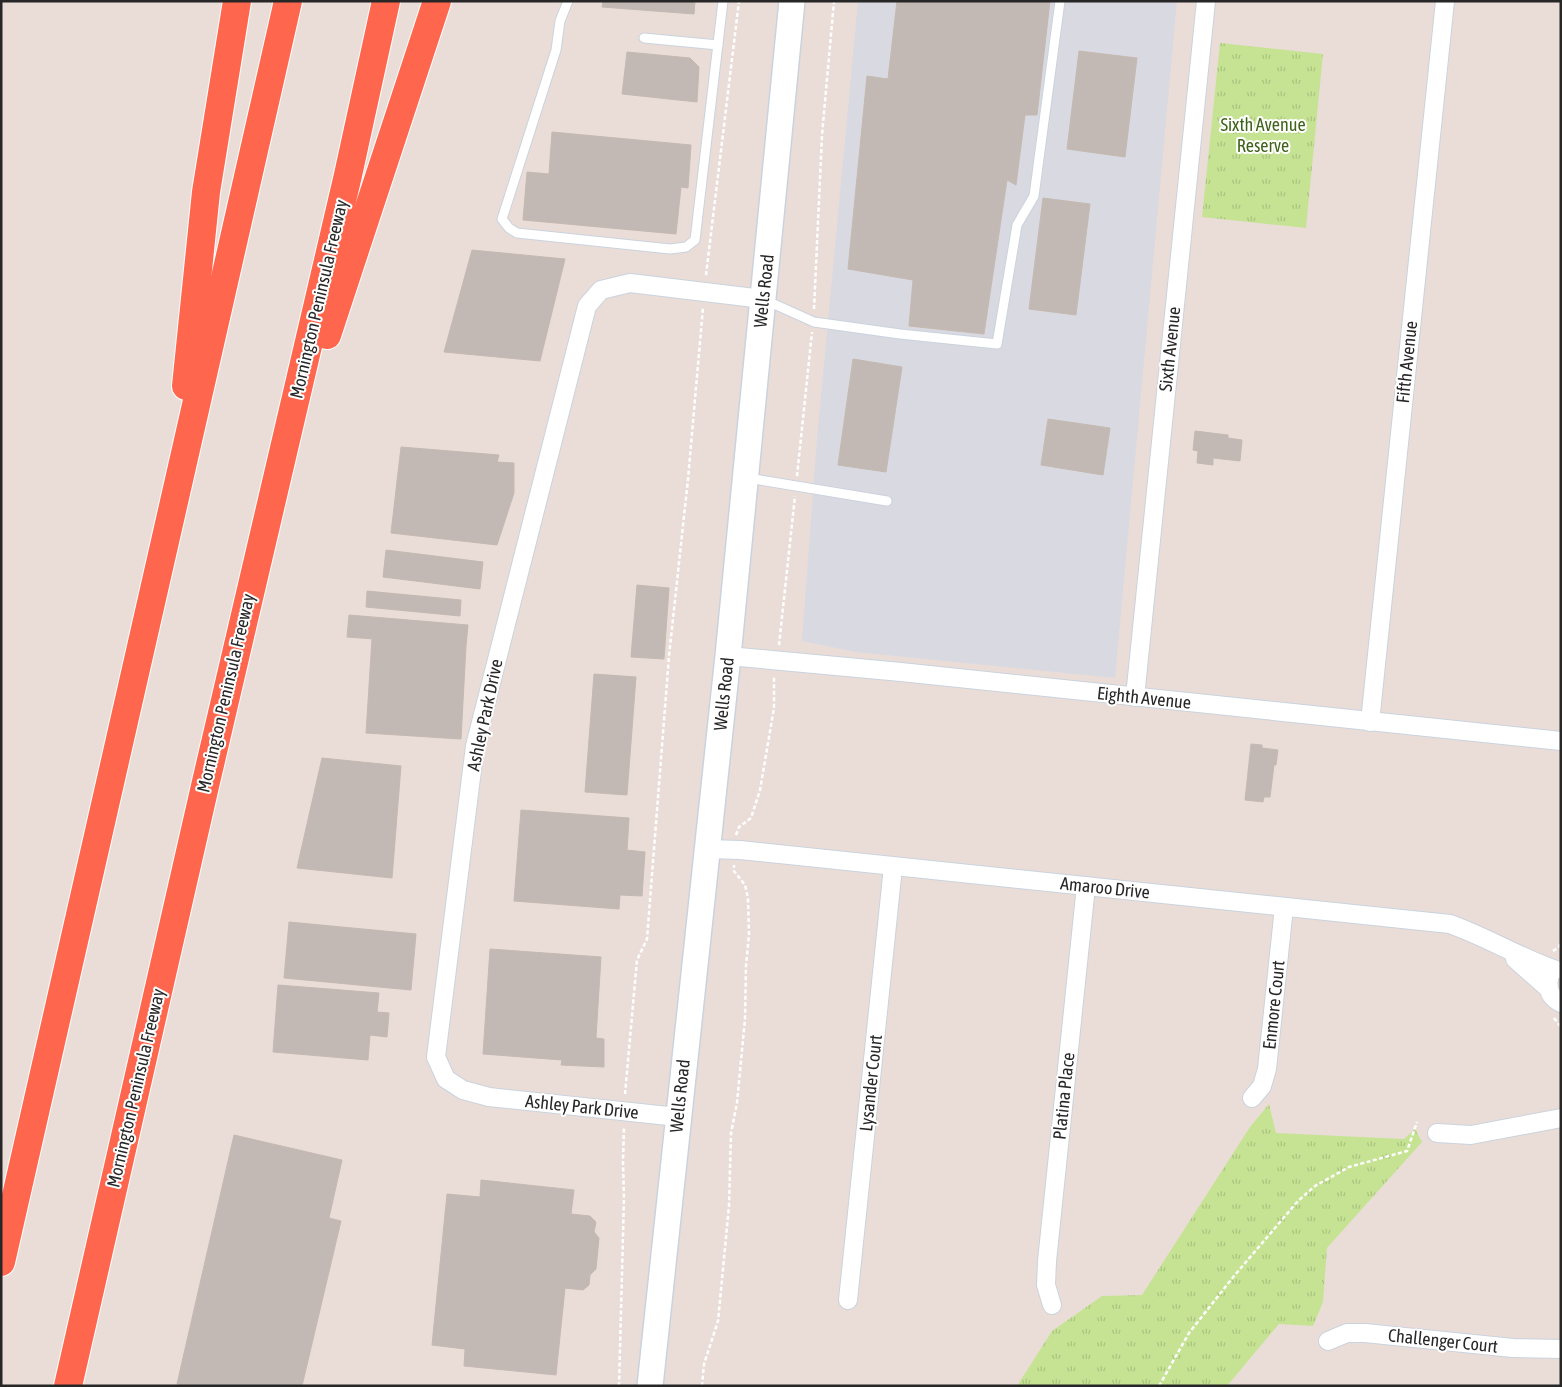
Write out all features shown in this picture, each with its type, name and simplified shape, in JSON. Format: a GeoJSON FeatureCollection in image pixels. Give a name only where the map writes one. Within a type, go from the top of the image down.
{"type":"FeatureCollection","features":[{"type":"Feature","properties":{"kind":"highway"},"geometry":{"type":"LineString","coordinates":[[173,511],[206,192],[237,1]]}},
{"type":"Feature","properties":{"kind":"highway"},"geometry":{"type":"LineString","coordinates":[[1,1262],[288,1]]}},
{"type":"Feature","properties":{"kind":"highway","name":"Mornington Peninsula Freeway"},"geometry":{"type":"LineString","coordinates":[[68,1386],[207,776],[348,175],[386,1]]}},
{"type":"Feature","properties":{"kind":"highway"},"geometry":{"type":"LineString","coordinates":[[270,510],[437,1]]}},
{"type":"Feature","properties":{"kind":"main road","name":"Wells Road"},"geometry":{"type":"LineString","coordinates":[[650,1386],[728,656],[792,1]]}},
{"type":"Feature","properties":{"kind":"street","name":"Sixth Avenue"},"geometry":{"type":"LineString","coordinates":[[1134,697],[1206,1]]}},
{"type":"Feature","properties":{"kind":"street","name":"Fifth Avenue"},"geometry":{"type":"LineString","coordinates":[[1370,722],[1445,1]]}},
{"type":"Feature","properties":{"kind":"street","name":"Ashley Park Drive"},"geometry":{"type":"LineString","coordinates":[[678,1117],[489,1097],[463,1090],[446,1079],[436,1057],[475,746],[587,306],[601,290],[630,283],[763,299]]}},
{"type":"Feature","properties":{"kind":"street","name":"Eighth Avenue"},"geometry":{"type":"LineString","coordinates":[[728,656],[1561,741]]}},
{"type":"Feature","properties":{"kind":"street","name":"Amaroo Drive"},"geometry":{"type":"LineString","coordinates":[[708,848],[1450,924],[1541,965],[1558,969]]}},
{"type":"Feature","properties":{"kind":"street","name":"Lysander Court"},"geometry":{"type":"LineString","coordinates":[[848,1300],[893,867]]}},
{"type":"Feature","properties":{"kind":"street","name":"Platina Place"},"geometry":{"type":"LineString","coordinates":[[1052,1305],[1046,1285],[1047,1261],[1086,886]]}},
{"type":"Feature","properties":{"kind":"street","name":"Enmore Court"},"geometry":{"type":"LineString","coordinates":[[1252,1098],[1262,1086],[1267,1069],[1284,907]]}},
{"type":"Feature","properties":{"kind":"street","name":"Amaroo Drive"},"geometry":{"type":"LineString","coordinates":[[1498,944],[1549,989],[1554,998],[1561,1003]]}},
{"type":"Feature","properties":{"kind":"street"},"geometry":{"type":"LineString","coordinates":[[1549,989],[1550,979],[1558,969]]}},
{"type":"Feature","properties":{"kind":"street"},"geometry":{"type":"LineString","coordinates":[[1437,1133],[1471,1135],[1561,1118]]}},
{"type":"Feature","properties":{"kind":"street","name":"Challenger Court"},"geometry":{"type":"LineString","coordinates":[[1328,1341],[1347,1333],[1365,1333],[1513,1348],[1561,1349]]}},
{"type":"Feature","properties":{"kind":"lane"},"geometry":{"type":"LineString","coordinates":[[568,1],[560,21],[556,50],[502,219],[509,228],[517,233],[670,249],[686,247],[694,240],[723,1]]}},
{"type":"Feature","properties":{"kind":"lane"},"geometry":{"type":"LineString","coordinates":[[763,299],[814,322],[900,334],[997,344],[1017,225],[1034,196],[1060,1]]}},
{"type":"Feature","properties":{"kind":"lane"},"geometry":{"type":"LineString","coordinates":[[644,38],[718,45]]}},
{"type":"Feature","properties":{"kind":"lane"},"geometry":{"type":"LineString","coordinates":[[745,478],[887,501]]}},
{"type":"Feature","properties":{"kind":"path"},"geometry":{"type":"LineString","coordinates":[[619,1386],[624,1198],[624,1111],[637,960],[647,939],[669,656],[688,478],[707,254],[739,1]]}},
{"type":"Feature","properties":{"kind":"path"},"geometry":{"type":"LineString","coordinates":[[702,1386],[704,1364],[718,1321],[729,1206],[731,1132],[740,1077],[745,1019],[749,934],[748,898],[746,885],[734,872],[734,850],[736,832],[739,827],[751,818],[760,790],[774,708],[774,676],[778,660],[814,322],[822,135],[834,1]]}},
{"type":"Feature","properties":{"kind":"path"},"geometry":{"type":"LineString","coordinates":[[1559,945],[1561,941]]}},
{"type":"Feature","properties":{"kind":"path"},"geometry":{"type":"LineString","coordinates":[[1159,1386],[1189,1332],[1298,1201],[1315,1186],[1349,1167],[1407,1150],[1417,1122]]}},
{"type":"Feature","properties":{"kind":"shaded area"},"geometry":{"type":"Polygon","coordinates":[[[858,1],[1177,1],[1115,678],[856,652],[802,641],[817,439],[858,1]]]}},
{"type":"Feature","properties":{"kind":"green space","name":"Sixth Avenue Reserve"},"geometry":{"type":"Polygon","coordinates":[[[1220,43],[1323,54],[1306,228],[1202,217],[1220,43]]]}},
{"type":"Feature","properties":{"kind":"green space"},"geometry":{"type":"Polygon","coordinates":[[[1269,1104],[1276,1133],[1404,1139],[1415,1129],[1422,1142],[1327,1248],[1323,1302],[1313,1326],[1279,1324],[1227,1386],[1017,1386],[1052,1331],[1102,1296],[1142,1295],[1250,1127],[1269,1104]]]}},
{"type":"Feature","properties":{"kind":"building"},"geometry":{"type":"Polygon","coordinates":[[[603,1],[695,1],[694,14],[602,7],[603,1]]]}},
{"type":"Feature","properties":{"kind":"building"},"geometry":{"type":"Polygon","coordinates":[[[897,1],[1050,1],[1037,115],[1025,115],[1016,185],[1007,180],[984,334],[909,326],[913,280],[848,269],[867,76],[888,79],[897,1]]]}},
{"type":"Feature","properties":{"kind":"building"},"geometry":{"type":"Polygon","coordinates":[[[1079,51],[1137,58],[1125,157],[1067,149],[1079,51]]]}},
{"type":"Feature","properties":{"kind":"building"},"geometry":{"type":"Polygon","coordinates":[[[627,52],[690,58],[699,67],[697,102],[622,94],[627,52]]]}},
{"type":"Feature","properties":{"kind":"building"},"geometry":{"type":"Polygon","coordinates":[[[552,132],[691,145],[688,188],[681,187],[676,234],[523,220],[527,172],[549,174],[552,132]]]}},
{"type":"Feature","properties":{"kind":"building"},"geometry":{"type":"Polygon","coordinates":[[[1043,198],[1090,204],[1076,315],[1029,309],[1043,198]]]}},
{"type":"Feature","properties":{"kind":"building"},"geometry":{"type":"Polygon","coordinates":[[[472,250],[565,259],[540,361],[444,352],[472,250]]]}},
{"type":"Feature","properties":{"kind":"building"},"geometry":{"type":"Polygon","coordinates":[[[853,359],[902,367],[886,472],[838,465],[853,359]]]}},
{"type":"Feature","properties":{"kind":"building"},"geometry":{"type":"Polygon","coordinates":[[[1048,419],[1110,428],[1103,475],[1041,465],[1048,419]]]}},
{"type":"Feature","properties":{"kind":"building"},"geometry":{"type":"Polygon","coordinates":[[[1195,431],[1228,435],[1228,438],[1242,440],[1240,461],[1213,458],[1213,465],[1197,463],[1198,451],[1193,450],[1195,431]]]}},
{"type":"Feature","properties":{"kind":"building"},"geometry":{"type":"Polygon","coordinates":[[[401,447],[499,455],[497,462],[514,463],[514,493],[497,545],[391,533],[401,447]]]}},
{"type":"Feature","properties":{"kind":"building"},"geometry":{"type":"Polygon","coordinates":[[[386,550],[483,562],[480,589],[383,577],[386,550]]]}},
{"type":"Feature","properties":{"kind":"building"},"geometry":{"type":"Polygon","coordinates":[[[637,585],[669,588],[664,659],[631,657],[637,585]]]}},
{"type":"Feature","properties":{"kind":"building"},"geometry":{"type":"Polygon","coordinates":[[[367,591],[461,600],[460,616],[366,607],[367,591]]]}},
{"type":"Feature","properties":{"kind":"building"},"geometry":{"type":"Polygon","coordinates":[[[349,615],[468,625],[466,646],[347,637],[349,615]]]}},
{"type":"Feature","properties":{"kind":"building"},"geometry":{"type":"Polygon","coordinates":[[[372,639],[466,646],[461,739],[366,733],[372,639]]]}},
{"type":"Feature","properties":{"kind":"building"},"geometry":{"type":"Polygon","coordinates":[[[594,674],[636,677],[627,795],[585,792],[594,674]]]}},
{"type":"Feature","properties":{"kind":"building"},"geometry":{"type":"Polygon","coordinates":[[[1251,744],[1262,745],[1262,748],[1278,750],[1270,797],[1264,797],[1263,802],[1245,800],[1251,744]]]}},
{"type":"Feature","properties":{"kind":"building"},"geometry":{"type":"Polygon","coordinates":[[[322,758],[401,766],[392,878],[297,868],[322,758]]]}},
{"type":"Feature","properties":{"kind":"building"},"geometry":{"type":"Polygon","coordinates":[[[521,810],[629,818],[627,850],[645,852],[642,896],[620,895],[619,909],[514,901],[521,810]]]}},
{"type":"Feature","properties":{"kind":"building"},"geometry":{"type":"Polygon","coordinates":[[[289,922],[416,934],[411,990],[284,978],[289,922]]]}},
{"type":"Feature","properties":{"kind":"building"},"geometry":{"type":"Polygon","coordinates":[[[490,949],[601,957],[596,1038],[604,1039],[604,1067],[561,1065],[562,1060],[483,1054],[490,949]]]}},
{"type":"Feature","properties":{"kind":"building"},"geometry":{"type":"Polygon","coordinates":[[[278,985],[379,993],[377,1012],[389,1013],[387,1037],[370,1035],[368,1060],[273,1052],[278,985]]]}},
{"type":"Feature","properties":{"kind":"building"},"geometry":{"type":"Polygon","coordinates":[[[234,1135],[342,1160],[329,1218],[341,1221],[302,1386],[194,1386],[177,1384],[234,1135]]]}},
{"type":"Feature","properties":{"kind":"building"},"geometry":{"type":"Polygon","coordinates":[[[481,1180],[574,1190],[571,1214],[590,1216],[596,1222],[594,1232],[599,1238],[596,1269],[590,1275],[589,1285],[583,1290],[565,1288],[556,1375],[464,1366],[465,1349],[432,1345],[447,1194],[480,1197],[481,1180]]]}}]}
